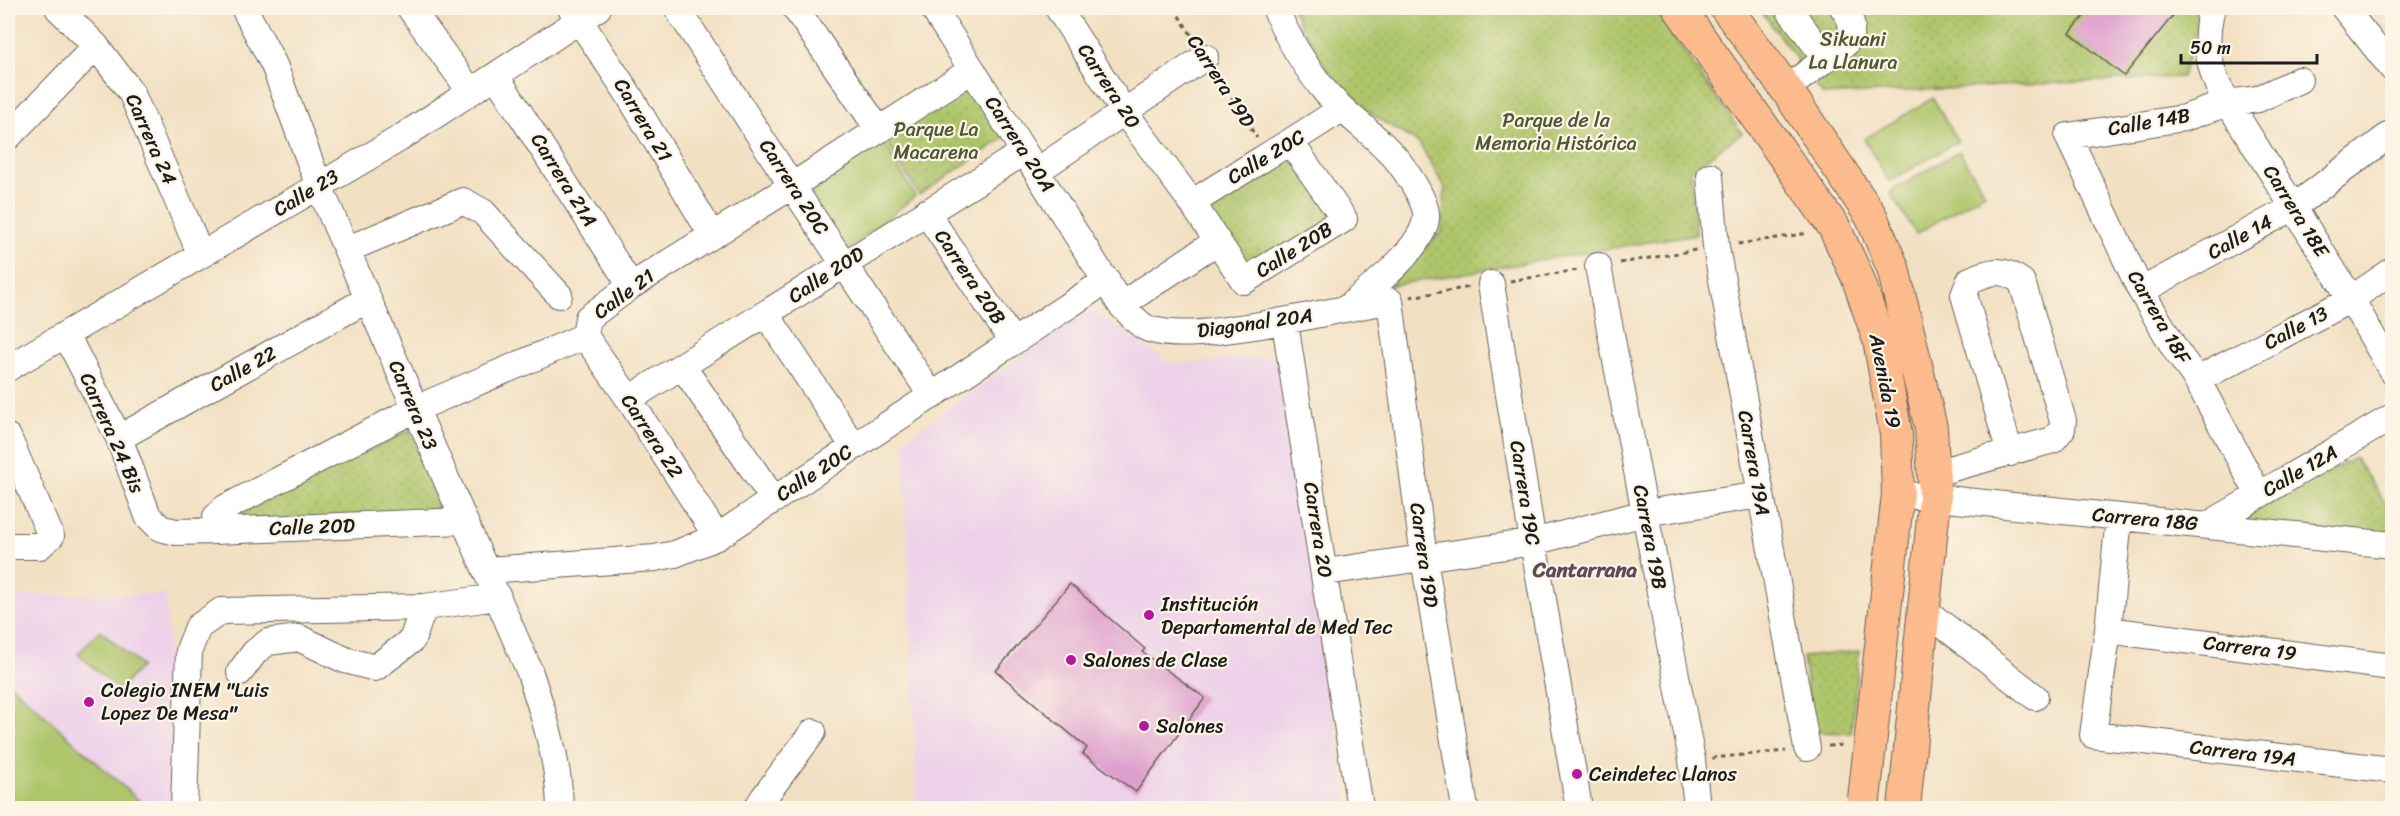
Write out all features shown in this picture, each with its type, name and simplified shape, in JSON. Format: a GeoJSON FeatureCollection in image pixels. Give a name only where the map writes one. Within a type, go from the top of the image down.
{"type":"FeatureCollection","features":[{"type":"Feature","properties":{"kind":"main road","name":"Avenida 19"},"geometry":{"type":"LineString","coordinates":[[1679,8],[1834,227],[1857,276],[1879,340],[1896,434],[1898,494],[1863,808]]}},
{"type":"Feature","properties":{"kind":"main road","name":"Avenida 19"},"geometry":{"type":"LineString","coordinates":[[1726,8],[1786,89],[1871,216],[1893,268],[1931,428],[1935,485],[1904,808]]}},
{"type":"Feature","properties":{"kind":"street","name":"Carrera 24"},"geometry":{"type":"LineString","coordinates":[[58,8],[96,46],[122,77],[140,108],[201,255]]}},
{"type":"Feature","properties":{"kind":"street","name":"Carrera 23"},"geometry":{"type":"LineString","coordinates":[[244,8],[274,65],[319,186],[529,670],[560,781],[560,808]]}},
{"type":"Feature","properties":{"kind":"street"},"geometry":{"type":"LineString","coordinates":[[410,8],[471,92]]}},
{"type":"Feature","properties":{"kind":"street","name":"Carrera 20C"},"geometry":{"type":"LineString","coordinates":[[677,8],[932,396]]}},
{"type":"Feature","properties":{"kind":"street"},"geometry":{"type":"LineString","coordinates":[[795,8],[879,130]]}},
{"type":"Feature","properties":{"kind":"street","name":"Carrera 20A"},"geometry":{"type":"LineString","coordinates":[[933,8],[1107,280]]}},
{"type":"Feature","properties":{"kind":"street","name":"Carrera 20"},"geometry":{"type":"LineString","coordinates":[[1058,8],[1123,111],[1192,203],[1244,281]]}},
{"type":"Feature","properties":{"kind":"street"},"geometry":{"type":"LineString","coordinates":[[1275,8],[1306,66],[1341,110],[1395,157],[1418,193],[1425,209],[1426,218],[1423,229],[1397,264],[1348,308]]}},
{"type":"Feature","properties":{"kind":"street"},"geometry":{"type":"LineString","coordinates":[[1788,8],[1826,59]]}},
{"type":"Feature","properties":{"kind":"street"},"geometry":{"type":"LineString","coordinates":[[1786,89],[1845,44],[1852,34],[1852,20],[1843,8]]}},
{"type":"Feature","properties":{"kind":"street","name":"Carrera 18E"},"geometry":{"type":"LineString","coordinates":[[2212,8],[2207,29],[2207,49],[2214,75],[2228,103],[2351,299],[2392,371]]}},
{"type":"Feature","properties":{"kind":"street"},"geometry":{"type":"LineString","coordinates":[[2344,8],[2392,68]]}},
{"type":"Feature","properties":{"kind":"street","name":"Calle 23"},"geometry":{"type":"LineString","coordinates":[[8,368],[319,186],[471,92],[583,12]]}},
{"type":"Feature","properties":{"kind":"street","name":"Carrera 21"},"geometry":{"type":"LineString","coordinates":[[583,12],[627,92],[712,235]]}},
{"type":"Feature","properties":{"kind":"street"},"geometry":{"type":"LineString","coordinates":[[8,138],[96,46]]}},
{"type":"Feature","properties":{"kind":"street","name":"Calle 20D"},"geometry":{"type":"LineString","coordinates":[[630,399],[926,212],[1030,161],[1123,111],[1205,57]]}},
{"type":"Feature","properties":{"kind":"street","name":"Calle 21"},"geometry":{"type":"LineString","coordinates":[[216,531],[216,517],[225,508],[415,409],[585,336],[588,318],[631,286],[972,70]]}},
{"type":"Feature","properties":{"kind":"street","name":"Carrera 21A"},"geometry":{"type":"LineString","coordinates":[[496,76],[631,286]]}},
{"type":"Feature","properties":{"kind":"street","name":"Calle 14B"},"geometry":{"type":"LineString","coordinates":[[2068,136],[2184,118],[2228,103],[2258,99],[2299,80]]}},
{"type":"Feature","properties":{"kind":"street","name":"Calle 20C"},"geometry":{"type":"LineString","coordinates":[[1192,203],[1341,110]]}},
{"type":"Feature","properties":{"kind":"street","name":"Calle 14"},"geometry":{"type":"LineString","coordinates":[[2141,291],[2294,207],[2392,134]]}},
{"type":"Feature","properties":{"kind":"street","name":"Carrera 18F"},"geometry":{"type":"LineString","coordinates":[[2068,136],[2141,291],[2175,349],[2197,380],[2259,495]]}},
{"type":"Feature","properties":{"kind":"street","name":"Calle 20B"},"geometry":{"type":"LineString","coordinates":[[1244,281],[1344,219],[1291,143]]}},
{"type":"Feature","properties":{"kind":"street","name":"Carrera 19A"},"geometry":{"type":"LineString","coordinates":[[1710,176],[1716,247],[1807,748]]}},
{"type":"Feature","properties":{"kind":"street"},"geometry":{"type":"LineString","coordinates":[[348,249],[463,201],[483,212],[560,295]]}},
{"type":"Feature","properties":{"kind":"street","name":"Carrera 20B"},"geometry":{"type":"LineString","coordinates":[[926,212],[1013,342]]}},
{"type":"Feature","properties":{"kind":"street"},"geometry":{"type":"LineString","coordinates":[[1121,305],[1216,242]]}},
{"type":"Feature","properties":{"kind":"street","name":"Carrera 19B"},"geometry":{"type":"LineString","coordinates":[[1598,266],[1692,760],[1697,808]]}},
{"type":"Feature","properties":{"kind":"street"},"geometry":{"type":"LineString","coordinates":[[1935,485],[2010,453],[2053,440],[2062,429],[2063,421],[2022,282],[2010,273],[1992,272],[1971,280],[1964,295],[2010,453]]}},
{"type":"Feature","properties":{"kind":"street","name":"Calle 13"},"geometry":{"type":"LineString","coordinates":[[2197,380],[2351,299],[2392,272]]}},
{"type":"Feature","properties":{"kind":"street","name":"Calle 20C"},"geometry":{"type":"LineString","coordinates":[[487,570],[634,561],[675,554],[717,537],[1107,280]]}},
{"type":"Feature","properties":{"kind":"street","name":"Diagonal 20A"},"geometry":{"type":"LineString","coordinates":[[1107,280],[1121,305],[1147,328],[1178,333],[1207,333],[1285,323],[1390,301]]}},
{"type":"Feature","properties":{"kind":"street","name":"Carrera 19C"},"geometry":{"type":"LineString","coordinates":[[1491,284],[1579,808]]}},
{"type":"Feature","properties":{"kind":"street","name":"Calle 22"},"geometry":{"type":"LineString","coordinates":[[119,438],[368,299]]}},
{"type":"Feature","properties":{"kind":"street","name":"Carrera 19D"},"geometry":{"type":"LineString","coordinates":[[1390,301],[1424,558],[1465,808]]}},
{"type":"Feature","properties":{"kind":"street"},"geometry":{"type":"LineString","coordinates":[[766,314],[854,447]]}},
{"type":"Feature","properties":{"kind":"street","name":"Carrera 20"},"geometry":{"type":"LineString","coordinates":[[1285,323],[1360,808]]}},
{"type":"Feature","properties":{"kind":"street","name":"Carrera 24 Bis"},"geometry":{"type":"LineString","coordinates":[[66,335],[119,438],[148,516],[160,528]]}},
{"type":"Feature","properties":{"kind":"street","name":"Carrera 22"},"geometry":{"type":"LineString","coordinates":[[585,336],[630,399],[717,537]]}},
{"type":"Feature","properties":{"kind":"street"},"geometry":{"type":"LineString","coordinates":[[683,367],[774,500]]}},
{"type":"Feature","properties":{"kind":"street","name":"Calle 12A"},"geometry":{"type":"LineString","coordinates":[[2208,525],[2392,417]]}},
{"type":"Feature","properties":{"kind":"street"},"geometry":{"type":"LineString","coordinates":[[8,437],[51,536],[40,546],[8,546]]}},
{"type":"Feature","properties":{"kind":"street","name":"Carrera 18G"},"geometry":{"type":"LineString","coordinates":[[1898,494],[1935,485],[2119,518],[2392,545]]}},
{"type":"Feature","properties":{"kind":"street"},"geometry":{"type":"LineString","coordinates":[[1325,572],[1533,542],[1646,513],[1760,495]]}},
{"type":"Feature","properties":{"kind":"street"},"geometry":{"type":"LineString","coordinates":[[2108,630],[2119,518]]}},
{"type":"Feature","properties":{"kind":"street","name":"Calle 20D"},"geometry":{"type":"LineString","coordinates":[[160,528],[176,532],[464,521]]}},
{"type":"Feature","properties":{"kind":"street"},"geometry":{"type":"LineString","coordinates":[[184,808],[189,650],[198,627],[221,611],[424,607],[498,597]]}},
{"type":"Feature","properties":{"kind":"street"},"geometry":{"type":"LineString","coordinates":[[240,672],[255,652],[268,642],[299,638],[345,660],[375,668],[412,640],[424,607]]}},
{"type":"Feature","properties":{"kind":"street"},"geometry":{"type":"LineString","coordinates":[[1924,610],[2035,697]]}},
{"type":"Feature","properties":{"kind":"street","name":"Carrera 19A"},"geometry":{"type":"LineString","coordinates":[[2108,630],[2093,735],[2392,770]]}},
{"type":"Feature","properties":{"kind":"street","name":"Carrera 19"},"geometry":{"type":"LineString","coordinates":[[2108,630],[2392,667]]}},
{"type":"Feature","properties":{"kind":"street"},"geometry":{"type":"LineString","coordinates":[[757,808],[813,732]]}},
{"type":"Feature","properties":{"kind":"path","name":"Carrera 19D"},"geometry":{"type":"LineString","coordinates":[[1176,8],[1268,154]]}},
{"type":"Feature","properties":{"kind":"path"},"geometry":{"type":"LineString","coordinates":[[1692,760],[1847,745]]}},
{"type":"Feature","properties":{"kind":"shaded area"},"geometry":{"type":"Polygon","coordinates":[[[1090,308],[1171,364],[1282,357],[1347,808],[917,808],[904,440],[1090,308]]]}},
{"type":"Feature","properties":{"kind":"shaded area","name":"Colegio INEM \"Luis Lopez De Mesa\""},"geometry":{"type":"Polygon","coordinates":[[[166,594],[174,808],[8,808],[8,596],[166,594]]]}},
{"type":"Feature","properties":{"kind":"green space","name":"Parque de la Memoria Histórica"},"geometry":{"type":"Polygon","coordinates":[[[1292,8],[1653,8],[1742,133],[1691,170],[1696,234],[1389,286],[1442,231],[1445,188],[1419,143],[1382,121],[1341,92],[1292,8]]]}},
{"type":"Feature","properties":{"kind":"green space","name":"Sikuani La Llanura"},"geometry":{"type":"Polygon","coordinates":[[[1759,8],[2202,8],[2182,77],[1823,95],[1759,8]]]}},
{"type":"Feature","properties":{"kind":"green space","name":"Parque La Macarena"},"geometry":{"type":"Polygon","coordinates":[[[972,74],[1010,134],[919,195],[882,133],[972,74]]]}},
{"type":"Feature","properties":{"kind":"green space"},"geometry":{"type":"Polygon","coordinates":[[[1933,98],[1958,141],[1889,182],[1864,139],[1933,98]]]}},
{"type":"Feature","properties":{"kind":"green space"},"geometry":{"type":"Polygon","coordinates":[[[879,134],[915,196],[845,252],[801,188],[879,134]]]}},
{"type":"Feature","properties":{"kind":"green space"},"geometry":{"type":"Polygon","coordinates":[[[1286,151],[1339,219],[1246,275],[1197,202],[1286,151]]]}},
{"type":"Feature","properties":{"kind":"green space"},"geometry":{"type":"Polygon","coordinates":[[[1959,151],[1985,193],[1916,234],[1890,192],[1959,151]]]}},
{"type":"Feature","properties":{"kind":"green space"},"geometry":{"type":"Polygon","coordinates":[[[410,430],[443,518],[241,525],[245,511],[410,430]]]}},
{"type":"Feature","properties":{"kind":"green space"},"geometry":{"type":"Polygon","coordinates":[[[2355,458],[2392,513],[2392,540],[2232,522],[2355,458]]]}},
{"type":"Feature","properties":{"kind":"green space"},"geometry":{"type":"Polygon","coordinates":[[[100,630],[141,666],[119,690],[78,654],[100,630]]]}},
{"type":"Feature","properties":{"kind":"green space"},"geometry":{"type":"Polygon","coordinates":[[[1859,651],[1851,733],[1813,732],[1803,657],[1859,651]]]}},
{"type":"Feature","properties":{"kind":"green space"},"geometry":{"type":"Polygon","coordinates":[[[8,682],[147,808],[8,808],[8,682]]]}},
{"type":"Feature","properties":{"kind":"building"},"geometry":{"type":"Polygon","coordinates":[[[2091,8],[2179,8],[2124,76],[2070,33],[2091,8]]]}},
{"type":"Feature","properties":{"kind":"building"},"geometry":{"type":"Polygon","coordinates":[[[1070,584],[1145,649],[1142,652],[1205,698],[1136,792],[1083,754],[1087,748],[996,671],[1070,584]]]}},
{"type":"Feature","properties":{"kind":"place","name":"Institución Departamental de Med Tec"},"geometry":{"type":"Point","coordinates":[1149,615]}},
{"type":"Feature","properties":{"kind":"place","name":"Salones de Clase"},"geometry":{"type":"Point","coordinates":[1071,660]}},
{"type":"Feature","properties":{"kind":"place","name":"Colegio INEM \"Luis Lopez De Mesa\""},"geometry":{"type":"Point","coordinates":[89,702]}},
{"type":"Feature","properties":{"kind":"place","name":"Salones"},"geometry":{"type":"Point","coordinates":[1144,726]}},
{"type":"Feature","properties":{"kind":"place","name":"Ceindetec Llanos"},"geometry":{"type":"Point","coordinates":[1577,774]}},
{"type":"Feature","properties":{"kind":"district","name":"Cantarrana"},"geometry":{"type":"Point","coordinates":[1585,570]}}]}
